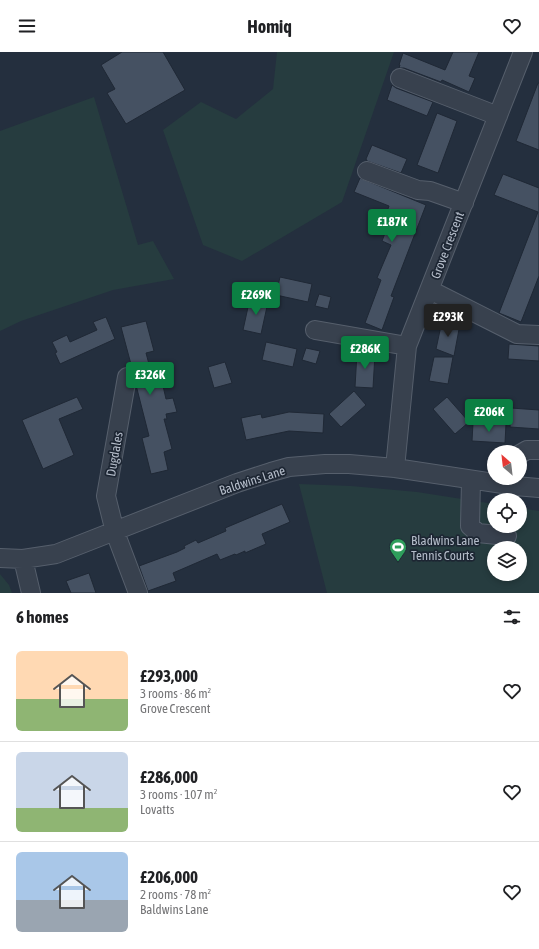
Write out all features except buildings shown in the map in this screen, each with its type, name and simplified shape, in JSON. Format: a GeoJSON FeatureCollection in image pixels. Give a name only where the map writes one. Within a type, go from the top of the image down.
{"type":"FeatureCollection","features":[{"type":"Feature","properties":{"kind":"street","name":"Grove Crescent"},"geometry":{"type":"LineString","coordinates":[[395,468],[407,346],[523,52]]}},
{"type":"Feature","properties":{"kind":"street"},"geometry":{"type":"LineString","coordinates":[[400,78],[498,116]]}},
{"type":"Feature","properties":{"kind":"street"},"geometry":{"type":"LineString","coordinates":[[367,170],[418,190],[430,191],[464,203]]}},
{"type":"Feature","properties":{"kind":"street"},"geometry":{"type":"LineString","coordinates":[[430,290],[517,334],[539,335]]}},
{"type":"Feature","properties":{"kind":"street"},"geometry":{"type":"LineString","coordinates":[[315,330],[407,346]]}},
{"type":"Feature","properties":{"kind":"street","name":"Dugdales"},"geometry":{"type":"LineString","coordinates":[[127,377],[106,496],[115,532],[138,593]]}},
{"type":"Feature","properties":{"kind":"street"},"geometry":{"type":"LineString","coordinates":[[527,450],[539,450]]}},
{"type":"Feature","properties":{"kind":"street","name":"Baldwins Lane"},"geometry":{"type":"LineString","coordinates":[[0,558],[23,560],[56,554],[237,483],[289,467],[325,464],[395,468],[471,480],[487,481]]}},
{"type":"Feature","properties":{"kind":"street"},"geometry":{"type":"LineString","coordinates":[[471,480],[470,526],[478,533],[507,536]]}},
{"type":"Feature","properties":{"kind":"street","name":"Baldwins Lane"},"geometry":{"type":"LineString","coordinates":[[527,485],[539,488]]}},
{"type":"Feature","properties":{"kind":"street"},"geometry":{"type":"LineString","coordinates":[[23,560],[31,593]]}},
{"type":"Feature","properties":{"kind":"green space"},"geometry":{"type":"Polygon","coordinates":[[[277,52],[394,52],[342,202],[242,261],[203,245],[163,130],[201,102],[236,119],[273,89],[277,52]]]}},
{"type":"Feature","properties":{"kind":"green space"},"geometry":{"type":"Polygon","coordinates":[[[94,97],[138,245],[153,241],[174,279],[113,290],[21,321],[0,331],[0,131],[94,97]]]}},
{"type":"Feature","properties":{"kind":"green space"},"geometry":{"type":"Polygon","coordinates":[[[299,484],[351,486],[417,492],[487,503],[487,533],[527,533],[527,509],[539,511],[539,593],[327,593],[299,484]]]}},
{"type":"Feature","properties":{"kind":"green space"},"geometry":{"type":"Polygon","coordinates":[[[0,574],[9,585],[12,593],[0,593],[0,574]]]}},
{"type":"Feature","properties":{"kind":"place","name":"Bladwins Lane Tennis Courts"},"geometry":{"type":"Point","coordinates":[398,562]}}]}
